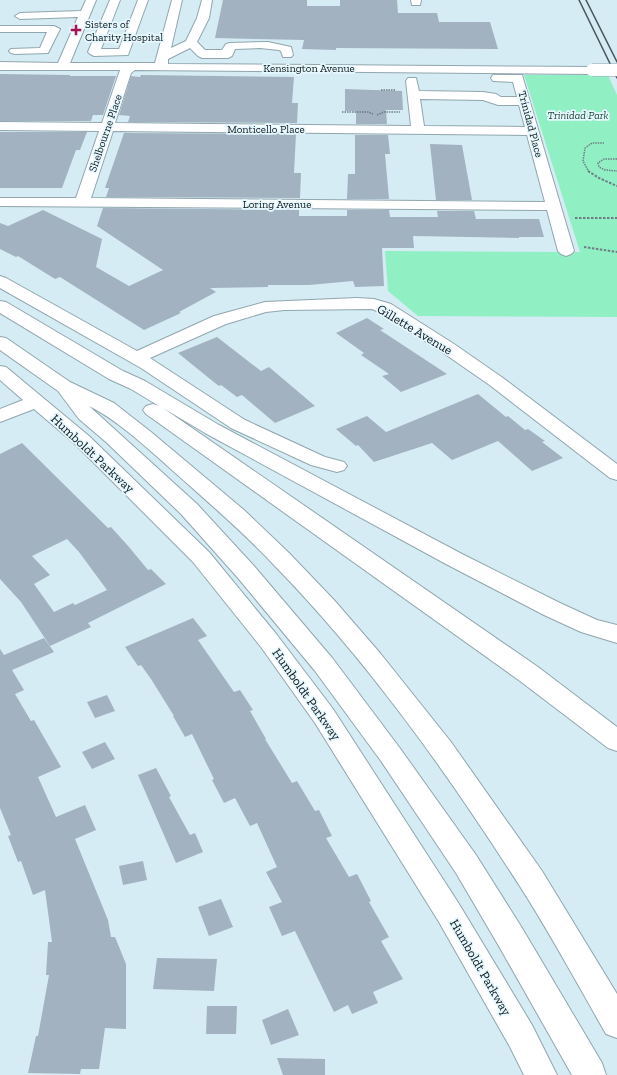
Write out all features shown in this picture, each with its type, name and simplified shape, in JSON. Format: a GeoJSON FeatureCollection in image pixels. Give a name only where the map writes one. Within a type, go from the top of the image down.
{"type":"FeatureCollection","features":[{"type":"Feature","properties":{"kind":"highway"},"geometry":{"type":"LineString","coordinates":[[0,306],[116,375],[138,385],[241,445],[512,589],[589,626],[617,634]]}},
{"type":"Feature","properties":{"kind":"highway"},"geometry":{"type":"LineString","coordinates":[[0,342],[63,386],[107,407],[195,478],[281,558],[343,626],[394,687],[442,749],[532,880],[617,1022]]}},
{"type":"Feature","properties":{"kind":"highway"},"geometry":{"type":"LineString","coordinates":[[116,375],[126,391],[529,674],[617,741]]}},
{"type":"Feature","properties":{"kind":"highway"},"geometry":{"type":"LineString","coordinates":[[63,386],[86,415],[114,438],[189,509],[246,572],[324,665],[390,754],[466,864],[511,938],[590,1075]]}},
{"type":"Feature","properties":{"kind":"street"},"geometry":{"type":"LineString","coordinates":[[66,66],[62,62],[91,0]]}},
{"type":"Feature","properties":{"kind":"street"},"geometry":{"type":"LineString","coordinates":[[115,0],[94,52],[124,53],[143,0]]}},
{"type":"Feature","properties":{"kind":"street"},"geometry":{"type":"LineString","coordinates":[[163,62],[177,0]]}},
{"type":"Feature","properties":{"kind":"street"},"geometry":{"type":"LineString","coordinates":[[163,62],[191,43],[203,18],[207,0]]}},
{"type":"Feature","properties":{"kind":"street"},"geometry":{"type":"LineString","coordinates":[[0,21],[12,17],[84,15]]}},
{"type":"Feature","properties":{"kind":"street"},"geometry":{"type":"LineString","coordinates":[[0,29],[54,29],[44,51],[0,51]]}},
{"type":"Feature","properties":{"kind":"street"},"geometry":{"type":"LineString","coordinates":[[0,39],[49,40]]}},
{"type":"Feature","properties":{"kind":"street"},"geometry":{"type":"LineString","coordinates":[[191,43],[202,54],[291,55]]}},
{"type":"Feature","properties":{"kind":"street","name":"Kensington Avenue"},"geometry":{"type":"LineString","coordinates":[[0,66],[133,66],[163,62],[343,68],[617,70]]}},
{"type":"Feature","properties":{"kind":"street","name":"Shelbourne Place"},"geometry":{"type":"LineString","coordinates":[[82,202],[126,71],[133,66]]}},
{"type":"Feature","properties":{"kind":"street","name":"Trinidad Place"},"geometry":{"type":"LineString","coordinates":[[343,68],[345,74],[351,76],[518,78],[566,251]]}},
{"type":"Feature","properties":{"kind":"street"},"geometry":{"type":"LineString","coordinates":[[412,77],[418,130]]}},
{"type":"Feature","properties":{"kind":"street"},"geometry":{"type":"LineString","coordinates":[[415,101],[484,102],[496,106],[498,101],[524,101]]}},
{"type":"Feature","properties":{"kind":"street","name":"Monticello Place"},"geometry":{"type":"LineString","coordinates":[[0,126],[532,131]]}},
{"type":"Feature","properties":{"kind":"street","name":"Loring Avenue"},"geometry":{"type":"LineString","coordinates":[[0,202],[554,206]]}},
{"type":"Feature","properties":{"kind":"street"},"geometry":{"type":"LineString","coordinates":[[0,281],[136,358],[238,424],[318,461],[337,466]]}},
{"type":"Feature","properties":{"kind":"street","name":"Gillette Avenue"},"geometry":{"type":"LineString","coordinates":[[136,358],[220,320],[265,307],[317,303],[374,304],[385,308],[448,348],[617,474]]}},
{"type":"Feature","properties":{"kind":"street","name":"Humboldt Parkway"},"geometry":{"type":"LineString","coordinates":[[0,371],[82,440],[201,558],[269,641],[324,716],[449,913],[521,1036],[541,1075]]}},
{"type":"Feature","properties":{"kind":"street"},"geometry":{"type":"LineString","coordinates":[[0,416],[36,401]]}},
{"type":"Feature","properties":{"kind":"path"},"geometry":{"type":"LineString","coordinates":[[381,90],[399,90]]}},
{"type":"Feature","properties":{"kind":"path"},"geometry":{"type":"LineString","coordinates":[[342,112],[368,112],[375,115]]}},
{"type":"Feature","properties":{"kind":"path"},"geometry":{"type":"LineString","coordinates":[[604,143],[592,143],[588,145],[584,149],[583,158],[587,171],[595,177],[617,186]]}},
{"type":"Feature","properties":{"kind":"path"},"geometry":{"type":"LineString","coordinates":[[617,159],[604,159],[598,163],[599,167],[605,170],[617,171]]}},
{"type":"Feature","properties":{"kind":"path"},"geometry":{"type":"LineString","coordinates":[[574,218],[617,218]]}},
{"type":"Feature","properties":{"kind":"path"},"geometry":{"type":"LineString","coordinates":[[582,247],[617,252]]}},
{"type":"Feature","properties":{"kind":"green space","name":"Trinidad Park"},"geometry":{"type":"Polygon","coordinates":[[[524,75],[608,75],[617,95],[617,317],[418,316],[388,291],[385,251],[580,252],[524,75]]]}},
{"type":"Feature","properties":{"kind":"building"},"geometry":{"type":"Polygon","coordinates":[[[223,0],[307,0],[307,6],[340,6],[340,0],[397,0],[398,13],[437,13],[439,22],[490,22],[498,49],[302,49],[304,40],[215,38],[223,0]]]}},
{"type":"Feature","properties":{"kind":"building"},"geometry":{"type":"Polygon","coordinates":[[[0,74],[116,76],[103,115],[93,115],[91,121],[0,121],[0,74]]]}},
{"type":"Feature","properties":{"kind":"building"},"geometry":{"type":"Polygon","coordinates":[[[141,75],[294,77],[292,103],[298,103],[297,123],[128,122],[130,116],[119,115],[131,76],[140,77],[141,75]]]}},
{"type":"Feature","properties":{"kind":"building"},"geometry":{"type":"Polygon","coordinates":[[[345,89],[402,91],[403,110],[386,110],[387,124],[356,124],[356,111],[345,111],[345,89]]]}},
{"type":"Feature","properties":{"kind":"building"},"geometry":{"type":"Polygon","coordinates":[[[0,132],[87,132],[80,150],[76,150],[62,188],[0,188],[0,132]]]}},
{"type":"Feature","properties":{"kind":"building"},"geometry":{"type":"Polygon","coordinates":[[[124,133],[296,134],[294,173],[301,173],[300,198],[106,197],[109,188],[105,188],[124,133]]]}},
{"type":"Feature","properties":{"kind":"building"},"geometry":{"type":"Polygon","coordinates":[[[355,135],[388,135],[390,154],[385,154],[389,199],[347,199],[348,174],[355,174],[355,135]]]}},
{"type":"Feature","properties":{"kind":"building"},"geometry":{"type":"Polygon","coordinates":[[[430,144],[462,145],[472,200],[436,200],[430,144]]]}},
{"type":"Feature","properties":{"kind":"building"},"geometry":{"type":"Polygon","coordinates":[[[103,208],[299,210],[299,216],[347,216],[347,210],[389,210],[390,217],[438,217],[437,211],[474,211],[476,219],[539,219],[544,237],[413,236],[414,248],[382,248],[384,286],[355,287],[353,281],[309,285],[268,285],[268,287],[210,288],[216,292],[179,312],[181,313],[144,330],[60,277],[55,279],[18,256],[16,257],[0,249],[0,223],[8,226],[43,210],[102,239],[96,267],[129,286],[163,270],[97,226],[103,208]]]}},
{"type":"Feature","properties":{"kind":"building"},"geometry":{"type":"Polygon","coordinates":[[[367,318],[384,329],[380,330],[447,374],[401,392],[382,376],[389,374],[361,355],[364,353],[336,333],[367,318]]]}},
{"type":"Feature","properties":{"kind":"building"},"geometry":{"type":"Polygon","coordinates":[[[217,337],[261,371],[269,367],[315,406],[275,423],[242,395],[237,397],[221,385],[219,386],[178,353],[217,337]]]}},
{"type":"Feature","properties":{"kind":"building"},"geometry":{"type":"Polygon","coordinates":[[[478,394],[506,417],[508,416],[525,430],[528,429],[545,441],[542,442],[563,458],[532,471],[498,441],[452,460],[432,443],[374,462],[358,445],[356,446],[336,429],[367,416],[386,432],[478,394]]]}},
{"type":"Feature","properties":{"kind":"building"},"geometry":{"type":"Polygon","coordinates":[[[22,443],[108,528],[111,527],[148,570],[151,569],[166,584],[88,623],[91,627],[50,646],[21,602],[0,579],[0,454],[22,443]],[[67,539],[32,556],[50,575],[34,584],[54,612],[73,603],[75,605],[107,590],[79,552],[67,539]]]}},
{"type":"Feature","properties":{"kind":"building"},"geometry":{"type":"Polygon","coordinates":[[[193,618],[207,636],[198,640],[234,692],[240,690],[253,710],[250,711],[265,739],[292,783],[297,781],[315,811],[319,810],[332,836],[326,838],[349,877],[357,874],[371,901],[369,902],[389,937],[381,941],[403,979],[373,992],[378,1003],[352,1014],[348,1005],[334,1012],[295,931],[282,936],[269,907],[282,902],[266,872],[277,867],[257,823],[250,826],[235,798],[224,803],[212,780],[214,779],[192,734],[185,737],[151,679],[141,665],[138,666],[125,647],[193,618]]]}},
{"type":"Feature","properties":{"kind":"building"},"geometry":{"type":"Polygon","coordinates":[[[44,638],[54,652],[12,670],[24,690],[15,694],[31,721],[34,720],[61,767],[38,777],[56,817],[85,805],[96,830],[75,839],[108,920],[111,937],[115,937],[126,964],[126,1029],[105,1028],[99,1069],[81,1069],[80,1074],[28,1073],[36,1036],[38,1036],[49,975],[46,975],[48,942],[52,942],[45,890],[33,895],[21,861],[18,862],[8,836],[11,835],[0,808],[0,649],[4,655],[44,638]]]}},
{"type":"Feature","properties":{"kind":"building"},"geometry":{"type":"Polygon","coordinates":[[[107,695],[115,711],[95,718],[87,702],[107,695]]]}},
{"type":"Feature","properties":{"kind":"building"},"geometry":{"type":"Polygon","coordinates":[[[105,742],[115,759],[92,769],[82,752],[105,742]]]}},
{"type":"Feature","properties":{"kind":"building"},"geometry":{"type":"Polygon","coordinates":[[[156,768],[171,796],[169,797],[190,835],[195,833],[203,852],[176,863],[138,775],[156,768]]]}},
{"type":"Feature","properties":{"kind":"building"},"geometry":{"type":"Polygon","coordinates":[[[143,861],[147,880],[123,885],[119,866],[143,861]]]}},
{"type":"Feature","properties":{"kind":"building"},"geometry":{"type":"Polygon","coordinates":[[[221,899],[233,927],[209,936],[198,907],[221,899]]]}},
{"type":"Feature","properties":{"kind":"building"},"geometry":{"type":"Polygon","coordinates":[[[157,958],[217,959],[214,991],[153,989],[157,958]]]}},
{"type":"Feature","properties":{"kind":"building"},"geometry":{"type":"Polygon","coordinates":[[[207,1006],[237,1006],[236,1034],[206,1034],[207,1006]]]}},
{"type":"Feature","properties":{"kind":"building"},"geometry":{"type":"Polygon","coordinates":[[[288,1009],[299,1035],[271,1045],[262,1020],[288,1009]]]}},
{"type":"Feature","properties":{"kind":"building"},"geometry":{"type":"Polygon","coordinates":[[[277,1058],[325,1059],[325,1075],[283,1075],[277,1058]]]}},
{"type":"Feature","properties":{"kind":"railway"},"geometry":{"type":"LineString","coordinates":[[579,0],[617,78]]}},
{"type":"Feature","properties":{"kind":"railway"},"geometry":{"type":"LineString","coordinates":[[586,0],[617,62]]}},
{"type":"Feature","properties":{"kind":"place","name":"Sisters of Charity Hospital"},"geometry":{"type":"Point","coordinates":[76,30]}}]}
